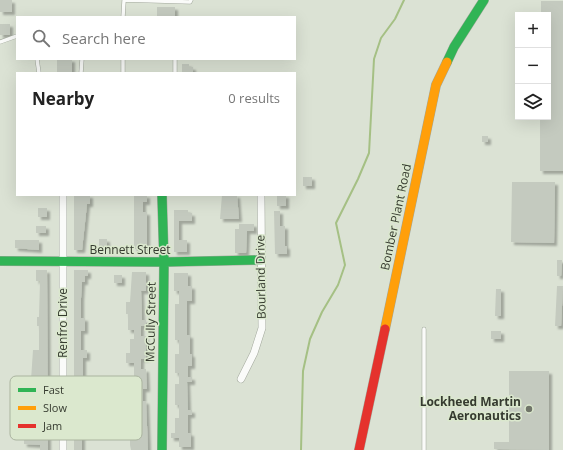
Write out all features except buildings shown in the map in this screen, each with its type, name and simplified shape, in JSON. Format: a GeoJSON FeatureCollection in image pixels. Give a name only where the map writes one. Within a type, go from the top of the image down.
{"type":"FeatureCollection","features":[{"type":"Feature","properties":{"kind":"street","name":"Bomber Plant Road"},"geometry":{"type":"LineString","coordinates":[[359,450],[436,85],[454,47],[484,0]]}},
{"type":"Feature","properties":{"kind":"street","name":"Renfro Drive"},"geometry":{"type":"LineString","coordinates":[[63,196],[63,376]]}},
{"type":"Feature","properties":{"kind":"street","name":"McCully Street"},"geometry":{"type":"LineString","coordinates":[[162,196],[164,262],[162,450]]}},
{"type":"Feature","properties":{"kind":"street","name":"Bourland Drive"},"geometry":{"type":"LineString","coordinates":[[241,379],[254,353],[262,328],[261,196]]}},
{"type":"Feature","properties":{"kind":"street","name":"Bennett Street"},"geometry":{"type":"LineString","coordinates":[[0,261],[164,262],[261,260]]}},
{"type":"Feature","properties":{"kind":"street","name":"Renfro Drive"},"geometry":{"type":"LineString","coordinates":[[63,440],[63,450]]}},
{"type":"Feature","properties":{"kind":"lane"},"geometry":{"type":"LineString","coordinates":[[123,16],[124,1],[190,2],[191,0]]}},
{"type":"Feature","properties":{"kind":"lane"},"geometry":{"type":"LineString","coordinates":[[0,42],[16,36]]}},
{"type":"Feature","properties":{"kind":"lane"},"geometry":{"type":"LineString","coordinates":[[37,60],[40,72]]}},
{"type":"Feature","properties":{"kind":"lane"},"geometry":{"type":"LineString","coordinates":[[81,72],[82,60]]}},
{"type":"Feature","properties":{"kind":"lane"},"geometry":{"type":"LineString","coordinates":[[123,60],[123,72]]}},
{"type":"Feature","properties":{"kind":"lane"},"geometry":{"type":"LineString","coordinates":[[175,60],[175,72]]}},
{"type":"Feature","properties":{"kind":"lane"},"geometry":{"type":"LineString","coordinates":[[424,329],[424,450]]}},
{"type":"Feature","properties":{"kind":"waterway"},"geometry":{"type":"LineString","coordinates":[[301,450],[303,371],[310,339],[322,312],[338,285],[345,265],[336,223],[369,153],[374,59],[381,38],[395,19],[404,0]]}},
{"type":"Feature","properties":{"kind":"traffic: fast"},"geometry":{"type":"LineString","coordinates":[[447,62],[454,47],[484,0]]}},
{"type":"Feature","properties":{"kind":"traffic: fast"},"geometry":{"type":"LineString","coordinates":[[162,196],[164,262],[162,450]]}},
{"type":"Feature","properties":{"kind":"traffic: fast"},"geometry":{"type":"LineString","coordinates":[[0,261],[164,262],[261,260]]}},
{"type":"Feature","properties":{"kind":"traffic: slow"},"geometry":{"type":"LineString","coordinates":[[385,329],[436,85],[447,62]]}},
{"type":"Feature","properties":{"kind":"traffic: jam"},"geometry":{"type":"LineString","coordinates":[[359,450],[385,329]]}},
{"type":"Feature","properties":{"kind":"place","name":"Lockheed Martin Aeronautics"},"geometry":{"type":"Point","coordinates":[529,409]}}]}
